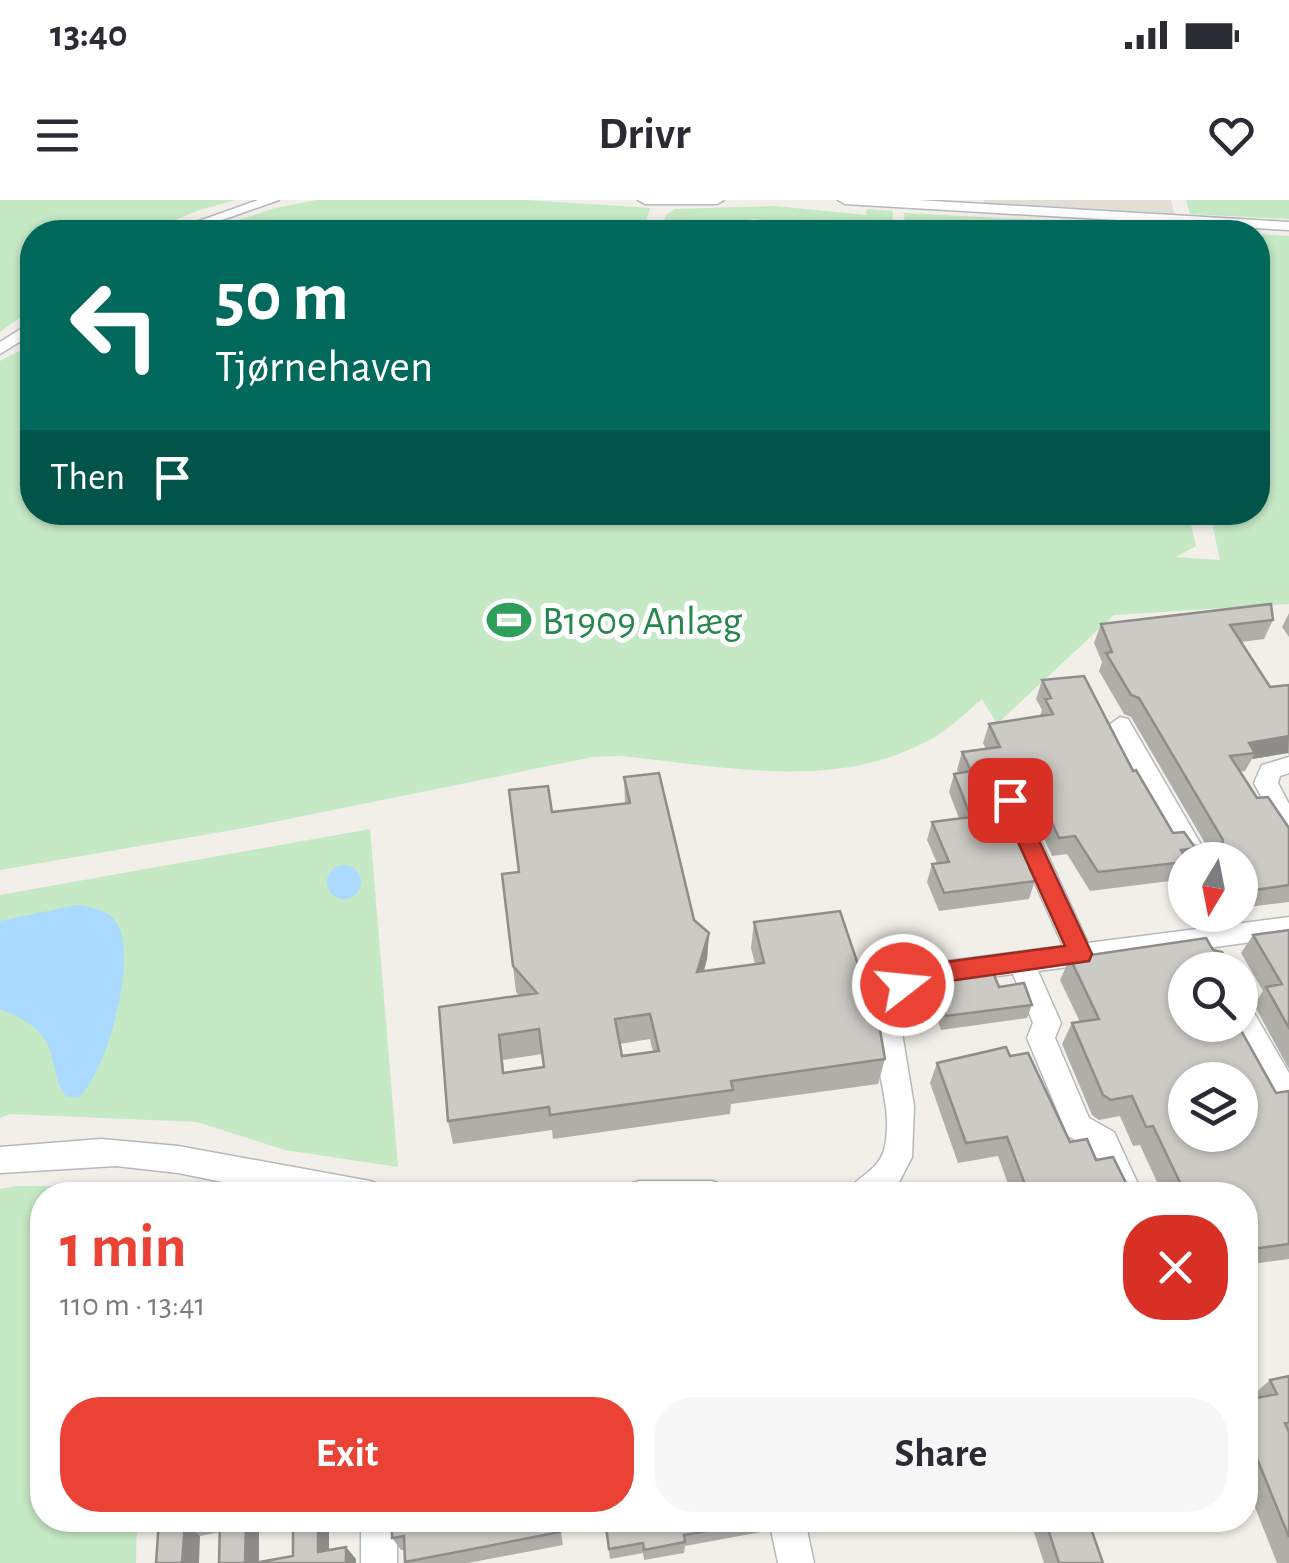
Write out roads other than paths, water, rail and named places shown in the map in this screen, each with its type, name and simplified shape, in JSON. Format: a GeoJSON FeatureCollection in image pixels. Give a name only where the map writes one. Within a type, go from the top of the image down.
{"type":"FeatureCollection","features":[{"type":"Feature","properties":{"kind":"street"},"geometry":{"type":"LineString","coordinates":[[211,220],[272,200]]}},
{"type":"Feature","properties":{"kind":"street"},"geometry":{"type":"LineString","coordinates":[[645,200],[717,200]]}},
{"type":"Feature","properties":{"kind":"street"},"geometry":{"type":"LineString","coordinates":[[844,200],[974,204],[1096,220]]}},
{"type":"Feature","properties":{"kind":"street"},"geometry":{"type":"LineString","coordinates":[[1175,200],[1181,220]]}},
{"type":"Feature","properties":{"kind":"street"},"geometry":{"type":"LineString","coordinates":[[1120,724],[1188,842]]}},
{"type":"Feature","properties":{"kind":"street"},"geometry":{"type":"LineString","coordinates":[[1289,765],[1270,771],[1266,783],[1289,826]]}},
{"type":"Feature","properties":{"kind":"street"},"geometry":{"type":"LineString","coordinates":[[1010,800],[1080,954]]}},
{"type":"Feature","properties":{"kind":"street"},"geometry":{"type":"LineString","coordinates":[[1258,925],[1289,927]]}},
{"type":"Feature","properties":{"kind":"street"},"geometry":{"type":"LineString","coordinates":[[879,1182],[892,1166],[900,1142],[902,1104],[888,1027],[890,1003],[916,976],[1198,938],[1214,932]]}},
{"type":"Feature","properties":{"kind":"street"},"geometry":{"type":"LineString","coordinates":[[1198,938],[1206,952]]}},
{"type":"Feature","properties":{"kind":"street"},"geometry":{"type":"LineString","coordinates":[[1020,962],[1048,1024],[1041,1038],[1078,1127],[1104,1141],[1122,1182]]}},
{"type":"Feature","properties":{"kind":"street"},"geometry":{"type":"LineString","coordinates":[[1255,1042],[1275,1080],[1289,1085]]}},
{"type":"Feature","properties":{"kind":"street"},"geometry":{"type":"LineString","coordinates":[[0,1160],[49,1154],[119,1153],[273,1182]]}},
{"type":"Feature","properties":{"kind":"street"},"geometry":{"type":"LineString","coordinates":[[379,1532],[380,1563]]}},
{"type":"Feature","properties":{"kind":"street"},"geometry":{"type":"LineString","coordinates":[[790,1532],[796,1563]]}},
{"type":"Feature","properties":{"kind":"water"},"geometry":{"type":"Polygon","coordinates":[[[344,865],[356,870],[361,882],[356,894],[344,899],[332,894],[327,882],[332,870],[344,865]]]}},
{"type":"Feature","properties":{"kind":"water"},"geometry":{"type":"Polygon","coordinates":[[[77,905],[100,910],[115,920],[123,941],[124,963],[108,1042],[89,1085],[78,1098],[66,1096],[61,1089],[43,1036],[29,1023],[0,1009],[0,921],[77,905]]]}},
{"type":"Feature","properties":{"kind":"place","name":"B1909 Anlæg"},"geometry":{"type":"Point","coordinates":[509,620]}}]}
